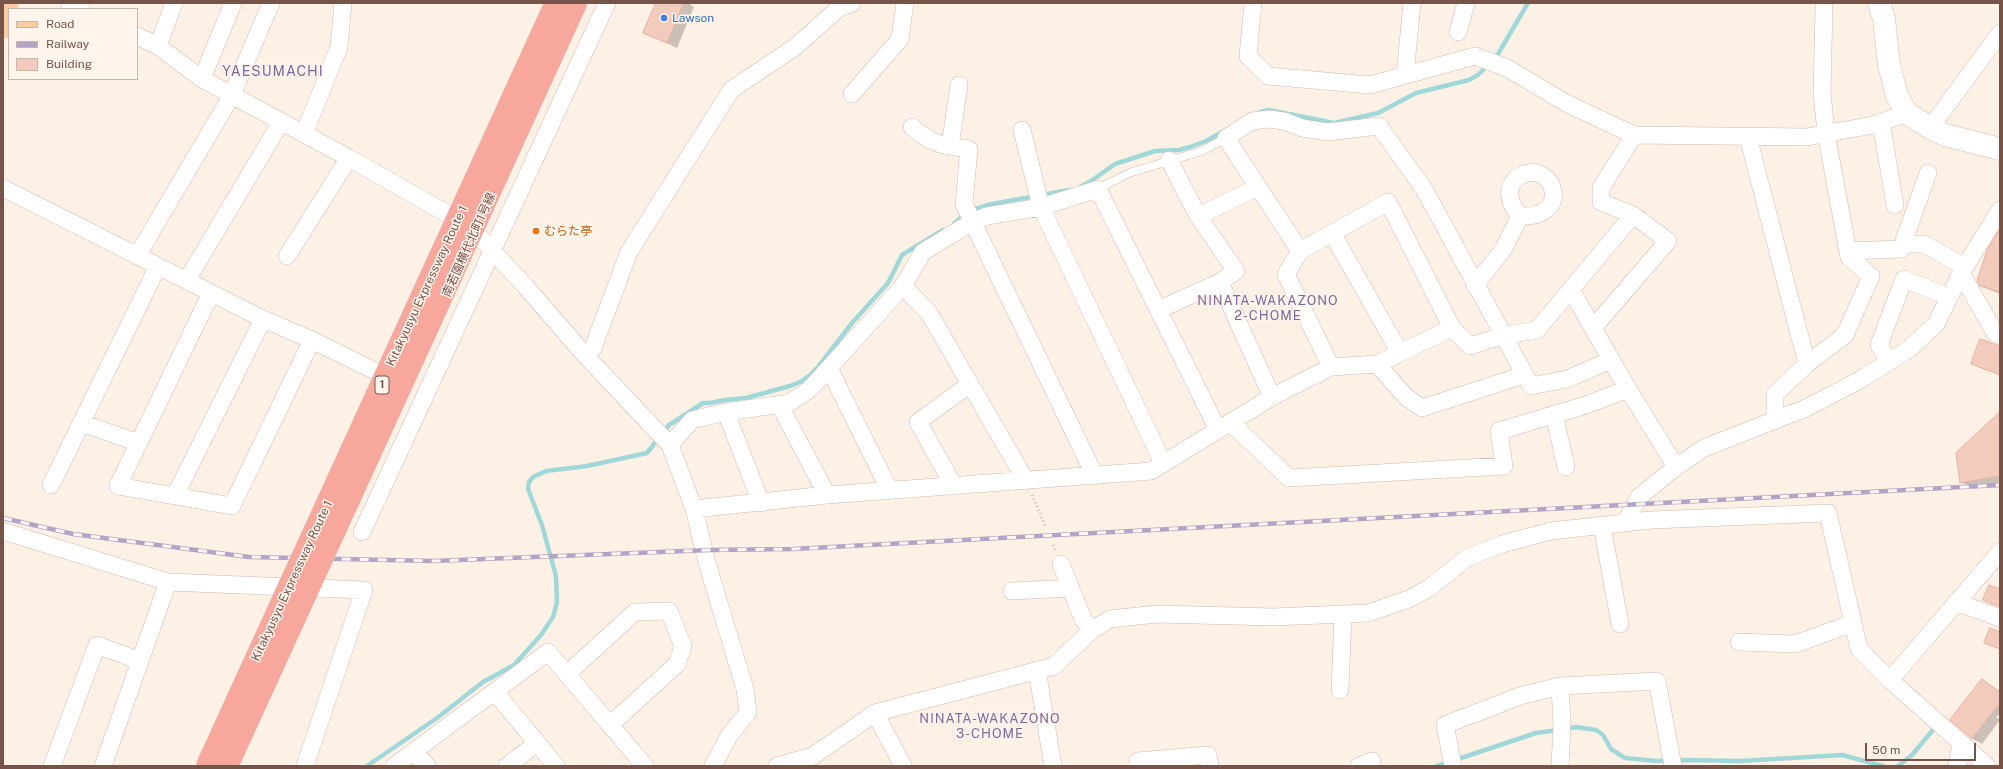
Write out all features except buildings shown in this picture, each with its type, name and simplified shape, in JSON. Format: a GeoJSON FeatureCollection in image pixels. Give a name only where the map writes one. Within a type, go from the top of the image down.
{"type":"FeatureCollection","features":[{"type":"Feature","properties":{"kind":"highway","name":"Kitakyusyu Expressway Route 1"},"geometry":{"type":"LineString","coordinates":[[207,766],[556,3]]}},
{"type":"Feature","properties":{"kind":"highway","name":"Kitakyusyu Expressway Route 1"},"geometry":{"type":"LineString","coordinates":[[227,766],[576,3]]}},
{"type":"Feature","properties":{"kind":"main road"},"geometry":{"type":"LineString","coordinates":[[3,27],[7,3]]}},
{"type":"Feature","properties":{"kind":"street"},"geometry":{"type":"LineString","coordinates":[[69,3],[79,8]]}},
{"type":"Feature","properties":{"kind":"street"},"geometry":{"type":"LineString","coordinates":[[158,46],[174,3]]}},
{"type":"Feature","properties":{"kind":"street"},"geometry":{"type":"LineString","coordinates":[[202,79],[233,3]]}},
{"type":"Feature","properties":{"kind":"street"},"geometry":{"type":"LineString","coordinates":[[137,256],[232,95],[271,3]]}},
{"type":"Feature","properties":{"kind":"street"},"geometry":{"type":"LineString","coordinates":[[304,134],[339,47],[344,3]]}},
{"type":"Feature","properties":{"kind":"street"},"geometry":{"type":"LineString","coordinates":[[342,457],[381,374],[451,216],[550,3]]}},
{"type":"Feature","properties":{"kind":"street","name":"南若園横代北町1号線"},"geometry":{"type":"LineString","coordinates":[[362,489],[474,231],[579,3]]}},
{"type":"Feature","properties":{"kind":"street"},"geometry":{"type":"LineString","coordinates":[[362,532],[607,3]]}},
{"type":"Feature","properties":{"kind":"street"},"geometry":{"type":"LineString","coordinates":[[852,94],[900,39],[905,3]]}},
{"type":"Feature","properties":{"kind":"street"},"geometry":{"type":"LineString","coordinates":[[1252,3],[1248,56],[1268,76],[1370,85],[1475,56],[1507,68],[1566,103],[1634,135],[1807,137],[1881,122],[1907,113]]}},
{"type":"Feature","properties":{"kind":"street"},"geometry":{"type":"LineString","coordinates":[[1405,75],[1412,3]]}},
{"type":"Feature","properties":{"kind":"street"},"geometry":{"type":"LineString","coordinates":[[1458,32],[1466,3]]}},
{"type":"Feature","properties":{"kind":"street"},"geometry":{"type":"LineString","coordinates":[[1879,3],[1884,19],[1889,65],[1897,96],[1907,113],[1930,128],[1945,135],[2000,149]]}},
{"type":"Feature","properties":{"kind":"street"},"geometry":{"type":"LineString","coordinates":[[584,354],[593,348],[629,252],[731,90],[795,47],[842,5]]}},
{"type":"Feature","properties":{"kind":"street"},"geometry":{"type":"LineString","coordinates":[[1774,421],[1775,394],[1807,364],[1845,334],[1871,276],[1849,257],[1826,133],[1822,92],[1824,7]]}},
{"type":"Feature","properties":{"kind":"street"},"geometry":{"type":"LineString","coordinates":[[1930,128],[2000,33]]}},
{"type":"Feature","properties":{"kind":"street"},"geometry":{"type":"LineString","coordinates":[[138,36],[158,46],[202,79],[349,158],[451,216],[474,231],[526,287],[584,354],[670,445],[694,509],[707,563],[745,689],[748,712],[729,736],[713,766]]}},
{"type":"Feature","properties":{"kind":"street"},"geometry":{"type":"LineString","coordinates":[[950,146],[959,84]]}},
{"type":"Feature","properties":{"kind":"street"},"geometry":{"type":"LineString","coordinates":[[1300,251],[1226,138],[1252,121],[1284,121],[1302,128],[1327,132],[1379,126],[1424,189],[1502,336],[1531,386],[1568,379],[1611,360]]}},
{"type":"Feature","properties":{"kind":"street"},"geometry":{"type":"LineString","coordinates":[[187,280],[282,122]]}},
{"type":"Feature","properties":{"kind":"street"},"geometry":{"type":"LineString","coordinates":[[1881,122],[1895,205]]}},
{"type":"Feature","properties":{"kind":"street"},"geometry":{"type":"LineString","coordinates":[[912,127],[924,138],[950,146],[969,149],[968,214],[1095,476]]}},
{"type":"Feature","properties":{"kind":"street"},"geometry":{"type":"LineString","coordinates":[[1022,130],[1040,198],[1163,463]]}},
{"type":"Feature","properties":{"kind":"street"},"geometry":{"type":"LineString","coordinates":[[1593,328],[1668,241],[1633,215],[1601,202],[1601,188],[1634,135]]}},
{"type":"Feature","properties":{"kind":"street"},"geometry":{"type":"LineString","coordinates":[[1748,137],[1807,364]]}},
{"type":"Feature","properties":{"kind":"street"},"geometry":{"type":"LineString","coordinates":[[287,256],[349,158]]}},
{"type":"Feature","properties":{"kind":"street"},"geometry":{"type":"LineString","coordinates":[[1158,310],[1220,282],[1236,271],[1198,216],[1169,160]]}},
{"type":"Feature","properties":{"kind":"street"},"geometry":{"type":"LineString","coordinates":[[1848,251],[1901,249],[1928,173]]}},
{"type":"Feature","properties":{"kind":"street"},"geometry":{"type":"LineString","coordinates":[[1198,216],[1258,187]]}},
{"type":"Feature","properties":{"kind":"street"},"geometry":{"type":"LineString","coordinates":[[3,188],[263,319],[312,340],[381,374]]}},
{"type":"Feature","properties":{"kind":"street"},"geometry":{"type":"LineString","coordinates":[[670,445],[692,420],[726,412],[789,403],[810,389],[903,286],[923,252],[968,214],[988,216],[1040,198],[1098,189],[1158,310],[1224,426],[1289,478],[1504,466],[1499,431],[1583,406],[1628,389]]}},
{"type":"Feature","properties":{"kind":"street"},"geometry":{"type":"LineString","coordinates":[[1331,367],[1286,274],[1300,251],[1388,202],[1452,328],[1470,346],[1502,336],[1537,330],[1633,215]]}},
{"type":"Feature","properties":{"kind":"street"},"geometry":{"type":"LineString","coordinates":[[1625,523],[1639,497],[1676,467],[1704,448],[1774,421],[1826,398],[1860,380],[1909,349],[1936,324],[1963,270],[2000,210]]}},
{"type":"Feature","properties":{"kind":"street"},"geometry":{"type":"LineString","coordinates":[[1475,286],[1503,250],[1520,216]]}},
{"type":"Feature","properties":{"kind":"street"},"geometry":{"type":"LineString","coordinates":[[1332,232],[1400,353]]}},
{"type":"Feature","properties":{"kind":"street"},"geometry":{"type":"LineString","coordinates":[[1903,244],[1924,244],[1963,270],[1995,333],[2000,335]]}},
{"type":"Feature","properties":{"kind":"street"},"geometry":{"type":"LineString","coordinates":[[51,485],[158,266]]}},
{"type":"Feature","properties":{"kind":"street"},"geometry":{"type":"LineString","coordinates":[[1889,362],[1879,345],[1904,279],[1949,297]]}},
{"type":"Feature","properties":{"kind":"street"},"geometry":{"type":"LineString","coordinates":[[1220,282],[1272,397]]}},
{"type":"Feature","properties":{"kind":"street"},"geometry":{"type":"LineString","coordinates":[[903,286],[929,313],[1026,481]]}},
{"type":"Feature","properties":{"kind":"street"},"geometry":{"type":"LineString","coordinates":[[1571,290],[1628,389],[1676,467]]}},
{"type":"Feature","properties":{"kind":"street"},"geometry":{"type":"LineString","coordinates":[[211,292],[118,486],[232,506],[312,340]]}},
{"type":"Feature","properties":{"kind":"street"},"geometry":{"type":"LineString","coordinates":[[174,496],[263,319]]}},
{"type":"Feature","properties":{"kind":"street"},"geometry":{"type":"LineString","coordinates":[[694,509],[827,495],[1151,471],[1272,397],[1331,367],[1377,364],[1452,328]]}},
{"type":"Feature","properties":{"kind":"street"},"geometry":{"type":"LineString","coordinates":[[1377,364],[1406,397],[1422,408],[1524,375]]}},
{"type":"Feature","properties":{"kind":"street"},"geometry":{"type":"LineString","coordinates":[[829,368],[890,490]]}},
{"type":"Feature","properties":{"kind":"street"},"geometry":{"type":"LineString","coordinates":[[954,486],[918,422],[970,384]]}},
{"type":"Feature","properties":{"kind":"street"},"geometry":{"type":"LineString","coordinates":[[778,404],[827,495]]}},
{"type":"Feature","properties":{"kind":"street"},"geometry":{"type":"LineString","coordinates":[[726,412],[761,503]]}},
{"type":"Feature","properties":{"kind":"street"},"geometry":{"type":"LineString","coordinates":[[1554,414],[1566,467]]}},
{"type":"Feature","properties":{"kind":"street"},"geometry":{"type":"LineString","coordinates":[[81,423],[139,442]]}},
{"type":"Feature","properties":{"kind":"street"},"geometry":{"type":"LineString","coordinates":[[777,766],[813,756],[875,713],[1054,666],[1092,630],[1110,619],[1157,614],[1273,617],[1368,613],[1409,599],[1429,588],[1467,558],[1502,544],[1551,531],[1625,523],[1828,513],[1859,648],[1890,680],[1987,766]]}},
{"type":"Feature","properties":{"kind":"street"},"geometry":{"type":"LineString","coordinates":[[1602,526],[1620,624]]}},
{"type":"Feature","properties":{"kind":"street"},"geometry":{"type":"LineString","coordinates":[[3,531],[168,582],[364,590],[305,766]]}},
{"type":"Feature","properties":{"kind":"street"},"geometry":{"type":"LineString","coordinates":[[1890,680],[2000,552]]}},
{"type":"Feature","properties":{"kind":"street"},"geometry":{"type":"LineString","coordinates":[[1060,564],[1083,619],[1092,630]]}},
{"type":"Feature","properties":{"kind":"street"},"geometry":{"type":"LineString","coordinates":[[103,766],[168,582]]}},
{"type":"Feature","properties":{"kind":"street"},"geometry":{"type":"LineString","coordinates":[[1012,591],[1071,588]]}},
{"type":"Feature","properties":{"kind":"street"},"geometry":{"type":"LineString","coordinates":[[1956,602],[2000,618]]}},
{"type":"Feature","properties":{"kind":"street"},"geometry":{"type":"LineString","coordinates":[[567,674],[635,612],[668,611],[682,646],[677,664],[610,725]]}},
{"type":"Feature","properties":{"kind":"street"},"geometry":{"type":"LineString","coordinates":[[1340,690],[1343,615]]}},
{"type":"Feature","properties":{"kind":"street"},"geometry":{"type":"LineString","coordinates":[[1739,642],[1795,644],[1853,623]]}},
{"type":"Feature","properties":{"kind":"street"},"geometry":{"type":"LineString","coordinates":[[52,766],[97,645],[140,661]]}},
{"type":"Feature","properties":{"kind":"street"},"geometry":{"type":"LineString","coordinates":[[235,766],[290,647]]}},
{"type":"Feature","properties":{"kind":"street"},"geometry":{"type":"LineString","coordinates":[[394,766],[548,652],[645,766]]}},
{"type":"Feature","properties":{"kind":"street"},"geometry":{"type":"LineString","coordinates":[[203,766],[252,659]]}},
{"type":"Feature","properties":{"kind":"street"},"geometry":{"type":"LineString","coordinates":[[1037,670],[1053,766]]}},
{"type":"Feature","properties":{"kind":"street"},"geometry":{"type":"LineString","coordinates":[[1453,766],[1445,725],[1520,696],[1560,686],[1657,681],[1673,766]]}},
{"type":"Feature","properties":{"kind":"street"},"geometry":{"type":"LineString","coordinates":[[1560,686],[1562,726],[1560,766]]}},
{"type":"Feature","properties":{"kind":"street"},"geometry":{"type":"LineString","coordinates":[[495,692],[556,766]]}},
{"type":"Feature","properties":{"kind":"street"},"geometry":{"type":"LineString","coordinates":[[875,713],[903,766]]}},
{"type":"Feature","properties":{"kind":"street"},"geometry":{"type":"LineString","coordinates":[[506,766],[537,743]]}},
{"type":"Feature","properties":{"kind":"street"},"geometry":{"type":"LineString","coordinates":[[1957,766],[1961,743]]}},
{"type":"Feature","properties":{"kind":"street"},"geometry":{"type":"LineString","coordinates":[[414,751],[427,766]]}},
{"type":"Feature","properties":{"kind":"street"},"geometry":{"type":"LineString","coordinates":[[1138,761],[1208,755],[1210,766]]}},
{"type":"Feature","properties":{"kind":"lane"},"geometry":{"type":"LineString","coordinates":[[1098,189],[1129,173],[1202,151],[1226,138]]}},
{"type":"Feature","properties":{"kind":"path"},"geometry":{"type":"LineString","coordinates":[[1026,481],[1044,526]]}},
{"type":"Feature","properties":{"kind":"waterway"},"geometry":{"type":"LineString","coordinates":[[1493,59],[1498,54],[1528,3]]}},
{"type":"Feature","properties":{"kind":"waterway"},"geometry":{"type":"LineString","coordinates":[[1260,112],[1269,110],[1334,123],[1378,113],[1416,93],[1469,80],[1478,75],[1488,65]]}},
{"type":"Feature","properties":{"kind":"waterway"},"geometry":{"type":"LineString","coordinates":[[1080,187],[1115,164],[1155,151],[1179,150],[1190,147],[1206,141],[1224,131]]}},
{"type":"Feature","properties":{"kind":"waterway"},"geometry":{"type":"LineString","coordinates":[[971,210],[992,204],[1069,190]]}},
{"type":"Feature","properties":{"kind":"waterway"},"geometry":{"type":"LineString","coordinates":[[953,225],[965,214]]}},
{"type":"Feature","properties":{"kind":"waterway"},"geometry":{"type":"LineString","coordinates":[[367,766],[437,718],[483,682],[514,665],[541,635],[553,617],[557,602],[556,576],[542,525],[528,489],[529,482],[533,477],[546,471],[587,466],[647,453],[669,425],[703,403],[746,398],[800,382],[818,367],[852,323],[888,283],[902,255],[943,230]]}},
{"type":"Feature","properties":{"kind":"waterway"},"geometry":{"type":"LineString","coordinates":[[1566,729],[1576,727],[1596,730],[1603,735],[1611,749],[1625,758],[1656,761],[1740,761],[1842,755],[1883,766]]}},
{"type":"Feature","properties":{"kind":"waterway"},"geometry":{"type":"LineString","coordinates":[[1437,766],[1536,733],[1559,730]]}},
{"type":"Feature","properties":{"kind":"waterway"},"geometry":{"type":"LineString","coordinates":[[1898,766],[1912,755],[1932,731]]}},
{"type":"Feature","properties":{"kind":"railway"},"geometry":{"type":"LineString","coordinates":[[3,518],[73,534],[249,557],[434,561],[710,550],[793,549],[2000,485]]}},
{"type":"Feature","properties":{"kind":"place","name":"Lawson"},"geometry":{"type":"Point","coordinates":[664,18]}},
{"type":"Feature","properties":{"kind":"place","name":"むらた亭"},"geometry":{"type":"Point","coordinates":[536,231]}},
{"type":"Feature","properties":{"kind":"district","name":"YAESUMACHI"},"geometry":{"type":"Point","coordinates":[273,72]}},
{"type":"Feature","properties":{"kind":"district","name":"NINATA-WAKAZONO 2-CHOME"},"geometry":{"type":"Point","coordinates":[1268,308]}},
{"type":"Feature","properties":{"kind":"district","name":"NINATA-WAKAZONO 3-CHOME"},"geometry":{"type":"Point","coordinates":[990,726]}}]}
